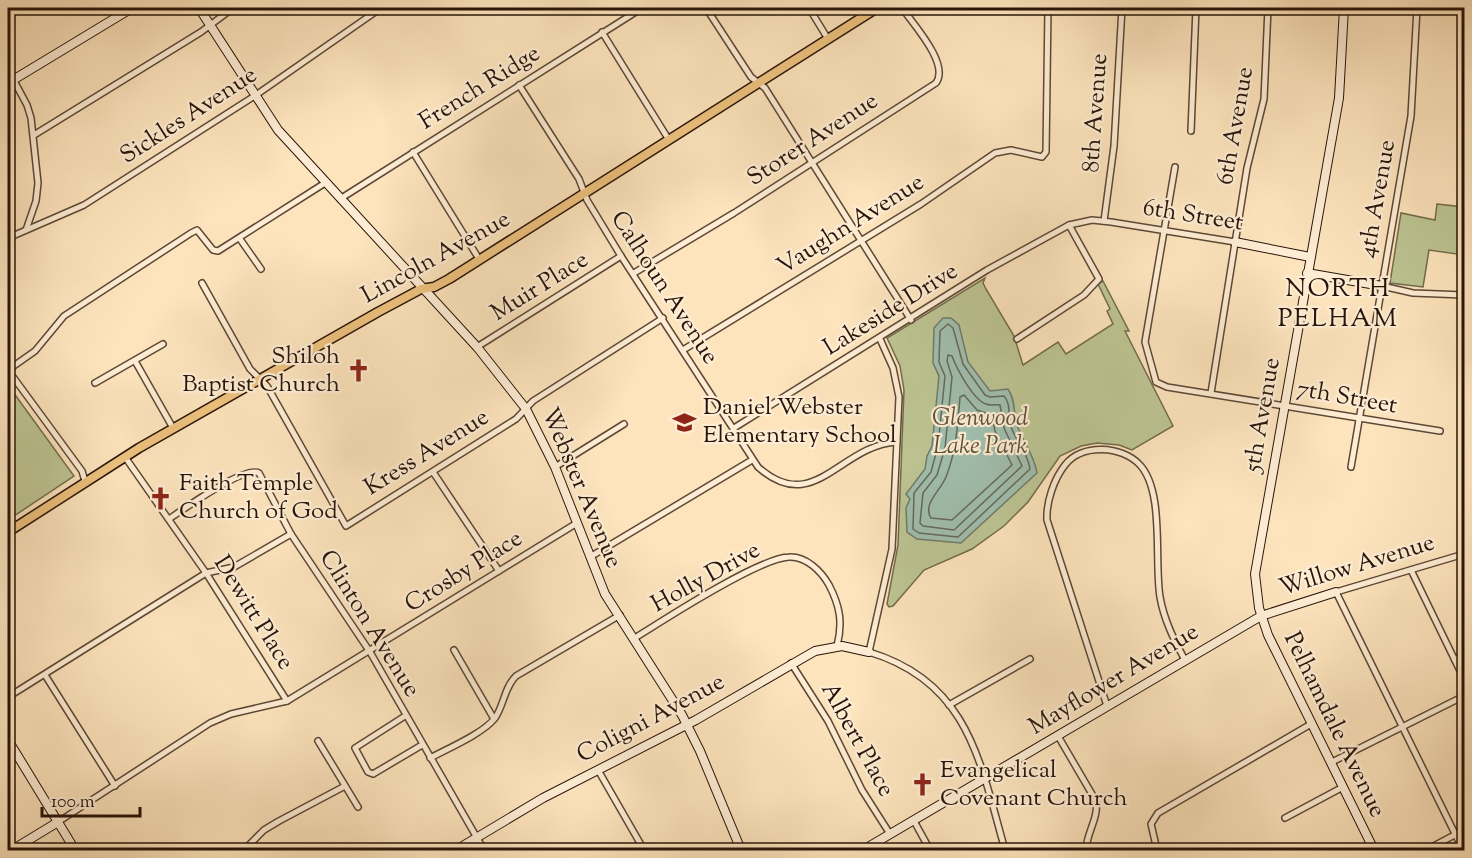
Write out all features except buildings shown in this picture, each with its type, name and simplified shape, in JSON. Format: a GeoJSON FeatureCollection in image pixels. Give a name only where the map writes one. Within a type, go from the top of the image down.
{"type":"FeatureCollection","features":[{"type":"Feature","properties":{"kind":"main road","name":"Lincoln Avenue"},"geometry":{"type":"LineString","coordinates":[[8,532],[85,480],[172,428],[421,289],[434,287],[876,8]]}},
{"type":"Feature","properties":{"kind":"street"},"geometry":{"type":"LineString","coordinates":[[26,230],[38,192],[34,135],[27,105],[10,81],[132,8]]}},
{"type":"Feature","properties":{"kind":"street","name":"Webster Avenue"},"geometry":{"type":"LineString","coordinates":[[199,8],[212,24],[278,130],[339,200],[477,347],[526,409],[555,467],[605,594],[635,638],[687,725],[741,850]]}},
{"type":"Feature","properties":{"kind":"street"},"geometry":{"type":"LineString","coordinates":[[34,135],[212,24],[233,8]]}},
{"type":"Feature","properties":{"kind":"street","name":"Sickles Avenue"},"geometry":{"type":"LineString","coordinates":[[8,238],[84,205],[256,96],[381,8]]}},
{"type":"Feature","properties":{"kind":"street","name":"French Ridge"},"geometry":{"type":"LineString","coordinates":[[339,200],[642,8]]}},
{"type":"Feature","properties":{"kind":"street"},"geometry":{"type":"LineString","coordinates":[[706,8],[751,77],[759,83],[910,320]]}},
{"type":"Feature","properties":{"kind":"street"},"geometry":{"type":"LineString","coordinates":[[809,8],[828,39]]}},
{"type":"Feature","properties":{"kind":"street","name":"Storer Avenue"},"geometry":{"type":"LineString","coordinates":[[634,273],[734,213],[810,162],[921,93],[939,79],[940,68],[937,59],[902,8]]}},
{"type":"Feature","properties":{"kind":"street","name":"Vaughn Avenue"},"geometry":{"type":"LineString","coordinates":[[683,350],[861,241],[995,153],[1011,150],[1042,157],[1046,152],[1048,8]]}},
{"type":"Feature","properties":{"kind":"street","name":"8th Avenue"},"geometry":{"type":"LineString","coordinates":[[1104,221],[1114,146],[1122,8]]}},
{"type":"Feature","properties":{"kind":"street"},"geometry":{"type":"LineString","coordinates":[[1191,131],[1196,8]]}},
{"type":"Feature","properties":{"kind":"street","name":"6th Avenue"},"geometry":{"type":"LineString","coordinates":[[1211,393],[1249,158],[1264,99],[1268,8]]}},
{"type":"Feature","properties":{"kind":"street","name":"5th Avenue"},"geometry":{"type":"LineString","coordinates":[[1261,616],[1256,563],[1339,98],[1344,8]]}},
{"type":"Feature","properties":{"kind":"street","name":"4th Avenue"},"geometry":{"type":"LineString","coordinates":[[1351,467],[1411,116],[1417,8]]}},
{"type":"Feature","properties":{"kind":"street"},"geometry":{"type":"LineString","coordinates":[[602,32],[669,140]]}},
{"type":"Feature","properties":{"kind":"street","name":"Calhoun Avenue"},"geometry":{"type":"LineString","coordinates":[[519,84],[579,179],[584,194],[621,256],[734,428],[752,460],[771,480],[794,486],[809,484],[874,444],[897,442]]}},
{"type":"Feature","properties":{"kind":"street"},"geometry":{"type":"LineString","coordinates":[[413,152],[479,259]]}},
{"type":"Feature","properties":{"kind":"street"},"geometry":{"type":"LineString","coordinates":[[1162,230],[1175,167]]}},
{"type":"Feature","properties":{"kind":"street"},"geometry":{"type":"LineString","coordinates":[[85,480],[82,471],[8,370],[35,351],[64,316],[191,233],[197,230],[213,250],[218,251],[325,183]]}},
{"type":"Feature","properties":{"kind":"street","name":"6th Street"},"geometry":{"type":"LineString","coordinates":[[1070,225],[1092,220],[1104,221],[1310,256]]}},
{"type":"Feature","properties":{"kind":"street"},"geometry":{"type":"LineString","coordinates":[[1017,339],[1084,296],[1099,279],[1070,225]]}},
{"type":"Feature","properties":{"kind":"street","name":"Lakeside Drive"},"geometry":{"type":"LineString","coordinates":[[734,428],[880,339],[987,270],[1070,225]]}},
{"type":"Feature","properties":{"kind":"street","name":"7th Street"},"geometry":{"type":"LineString","coordinates":[[1162,230],[1145,342],[1158,384],[1440,431]]}},
{"type":"Feature","properties":{"kind":"street"},"geometry":{"type":"LineString","coordinates":[[240,239],[261,269]]}},
{"type":"Feature","properties":{"kind":"street","name":"Muir Place"},"geometry":{"type":"LineString","coordinates":[[477,347],[621,256]]}},
{"type":"Feature","properties":{"kind":"street"},"geometry":{"type":"LineString","coordinates":[[1307,273],[1413,293],[1464,294]]}},
{"type":"Feature","properties":{"kind":"street"},"geometry":{"type":"LineString","coordinates":[[202,283],[250,369],[259,380]]}},
{"type":"Feature","properties":{"kind":"street","name":"Kress Avenue"},"geometry":{"type":"LineString","coordinates":[[259,380],[267,386],[346,526],[516,419],[532,400],[663,318]]}},
{"type":"Feature","properties":{"kind":"street"},"geometry":{"type":"LineString","coordinates":[[880,339],[898,386],[897,442],[892,549],[869,652],[897,660],[916,671],[929,681],[949,705],[964,727],[985,779],[1005,850]]}},
{"type":"Feature","properties":{"kind":"street"},"geometry":{"type":"LineString","coordinates":[[95,383],[162,344]]}},
{"type":"Feature","properties":{"kind":"street"},"geometry":{"type":"LineString","coordinates":[[135,361],[172,428]]}},
{"type":"Feature","properties":{"kind":"street"},"geometry":{"type":"LineString","coordinates":[[555,467],[624,424]]}},
{"type":"Feature","properties":{"kind":"street"},"geometry":{"type":"LineString","coordinates":[[1107,706],[1046,513],[1057,479],[1065,465],[1075,457],[1092,451],[1113,450],[1139,464],[1152,489],[1157,571],[1164,613],[1185,660]]}},
{"type":"Feature","properties":{"kind":"street","name":"Dewitt Place"},"geometry":{"type":"LineString","coordinates":[[125,457],[206,573],[287,701]]}},
{"type":"Feature","properties":{"kind":"street"},"geometry":{"type":"LineString","coordinates":[[590,557],[752,460]]}},
{"type":"Feature","properties":{"kind":"street","name":"Clinton Avenue"},"geometry":{"type":"LineString","coordinates":[[169,519],[235,477],[255,471],[264,480],[291,534],[370,652],[484,850]]}},
{"type":"Feature","properties":{"kind":"street"},"geometry":{"type":"LineString","coordinates":[[433,472],[499,571]]}},
{"type":"Feature","properties":{"kind":"street","name":"Crosby Place"},"geometry":{"type":"LineString","coordinates":[[58,822],[221,717],[287,701],[578,523]]}},
{"type":"Feature","properties":{"kind":"street"},"geometry":{"type":"LineString","coordinates":[[8,698],[206,573],[234,567],[291,534]]}},
{"type":"Feature","properties":{"kind":"street"},"geometry":{"type":"LineString","coordinates":[[1464,541],[1464,554]]}},
{"type":"Feature","properties":{"kind":"street","name":"Willow Avenue"},"geometry":{"type":"LineString","coordinates":[[1261,616],[1464,554]]}},
{"type":"Feature","properties":{"kind":"street","name":"Holly Drive"},"geometry":{"type":"LineString","coordinates":[[635,638],[751,570],[772,560],[791,556],[808,562],[816,568],[832,591],[841,615],[837,646]]}},
{"type":"Feature","properties":{"kind":"street"},"geometry":{"type":"LineString","coordinates":[[1411,570],[1464,679]]}},
{"type":"Feature","properties":{"kind":"street"},"geometry":{"type":"LineString","coordinates":[[1336,592],[1463,850]]}},
{"type":"Feature","properties":{"kind":"street"},"geometry":{"type":"LineString","coordinates":[[430,758],[494,719],[506,689],[516,676],[620,615]]}},
{"type":"Feature","properties":{"kind":"street","name":"Mayflower Avenue"},"geometry":{"type":"LineString","coordinates":[[863,850],[1261,616]]}},
{"type":"Feature","properties":{"kind":"street","name":"Pelhamdale Avenue"},"geometry":{"type":"LineString","coordinates":[[1261,616],[1311,724],[1374,850]]}},
{"type":"Feature","properties":{"kind":"street","name":"Coligni Avenue"},"geometry":{"type":"LineString","coordinates":[[456,850],[543,798],[687,725],[815,651],[837,646],[869,652]]}},
{"type":"Feature","properties":{"kind":"street"},"geometry":{"type":"LineString","coordinates":[[454,650],[494,719]]}},
{"type":"Feature","properties":{"kind":"street"},"geometry":{"type":"LineString","coordinates":[[1455,660],[1464,656]]}},
{"type":"Feature","properties":{"kind":"street"},"geometry":{"type":"LineString","coordinates":[[949,705],[1030,659]]}},
{"type":"Feature","properties":{"kind":"street","name":"Albert Place"},"geometry":{"type":"LineString","coordinates":[[791,663],[828,721],[862,790],[891,834]]}},
{"type":"Feature","properties":{"kind":"street"},"geometry":{"type":"LineString","coordinates":[[45,675],[115,786]]}},
{"type":"Feature","properties":{"kind":"street"},"geometry":{"type":"LineString","coordinates":[[1330,763],[1464,696]]}},
{"type":"Feature","properties":{"kind":"street"},"geometry":{"type":"LineString","coordinates":[[405,716],[356,748],[368,772],[373,774],[422,745]]}},
{"type":"Feature","properties":{"kind":"street"},"geometry":{"type":"LineString","coordinates":[[1157,850],[1152,829],[1153,817],[1311,724]]}},
{"type":"Feature","properties":{"kind":"street"},"geometry":{"type":"LineString","coordinates":[[1058,736],[1096,801],[1096,814],[1088,834],[1086,850]]}},
{"type":"Feature","properties":{"kind":"street"},"geometry":{"type":"LineString","coordinates":[[8,740],[75,850]]}},
{"type":"Feature","properties":{"kind":"street"},"geometry":{"type":"LineString","coordinates":[[318,741],[357,807]]}},
{"type":"Feature","properties":{"kind":"street"},"geometry":{"type":"LineString","coordinates":[[598,770],[644,850]]}},
{"type":"Feature","properties":{"kind":"street"},"geometry":{"type":"LineString","coordinates":[[244,850],[264,831],[279,821],[345,786]]}},
{"type":"Feature","properties":{"kind":"street"},"geometry":{"type":"LineString","coordinates":[[1285,818],[1343,787]]}},
{"type":"Feature","properties":{"kind":"street"},"geometry":{"type":"LineString","coordinates":[[914,820],[930,850]]}},
{"type":"Feature","properties":{"kind":"street"},"geometry":{"type":"LineString","coordinates":[[12,850],[58,822]]}},
{"type":"Feature","properties":{"kind":"street"},"geometry":{"type":"LineString","coordinates":[[1426,850],[1464,830]]}},
{"type":"Feature","properties":{"kind":"street"},"geometry":{"type":"LineString","coordinates":[[1234,850],[1241,847]]}},
{"type":"Feature","properties":{"kind":"green space"},"geometry":{"type":"Polygon","coordinates":[[[1437,204],[1464,207],[1464,255],[1429,250],[1423,287],[1390,283],[1401,213],[1435,220],[1437,204]]]}},
{"type":"Feature","properties":{"kind":"green space","name":"Glenwood Lake Park"},"geometry":{"type":"Polygon","coordinates":[[[985,278],[983,283],[1014,336],[1023,365],[1058,342],[1066,354],[1113,324],[1107,311],[1110,309],[1098,284],[1103,281],[1129,331],[1125,331],[1173,426],[1132,450],[1119,445],[1097,443],[1081,446],[1060,456],[1028,502],[1004,526],[972,549],[924,570],[893,606],[889,607],[887,604],[898,545],[904,390],[900,366],[887,338],[985,278]]]}},
{"type":"Feature","properties":{"kind":"green space"},"geometry":{"type":"Polygon","coordinates":[[[8,385],[74,476],[8,520],[8,385]]]}},
{"type":"Feature","properties":{"kind":"water"},"geometry":{"type":"Polygon","coordinates":[[[943,318],[951,318],[959,325],[968,362],[990,391],[1008,389],[1017,425],[1037,473],[961,543],[917,539],[907,532],[906,508],[910,499],[906,494],[925,469],[927,456],[932,446],[939,376],[933,363],[934,328],[943,318]]]}},
{"type":"Feature","properties":{"kind":"place","name":"Shiloh Baptist Church"},"geometry":{"type":"Point","coordinates":[358,371]}},
{"type":"Feature","properties":{"kind":"place","name":"Daniel Webster Elementary School"},"geometry":{"type":"Point","coordinates":[685,422]}},
{"type":"Feature","properties":{"kind":"place","name":"Faith Temple Church of God"},"geometry":{"type":"Point","coordinates":[161,498]}},
{"type":"Feature","properties":{"kind":"place","name":"Evangelical Covenant Church"},"geometry":{"type":"Point","coordinates":[922,785]}},
{"type":"Feature","properties":{"kind":"district","name":"NORTH PELHAM"},"geometry":{"type":"Point","coordinates":[1338,304]}}]}
